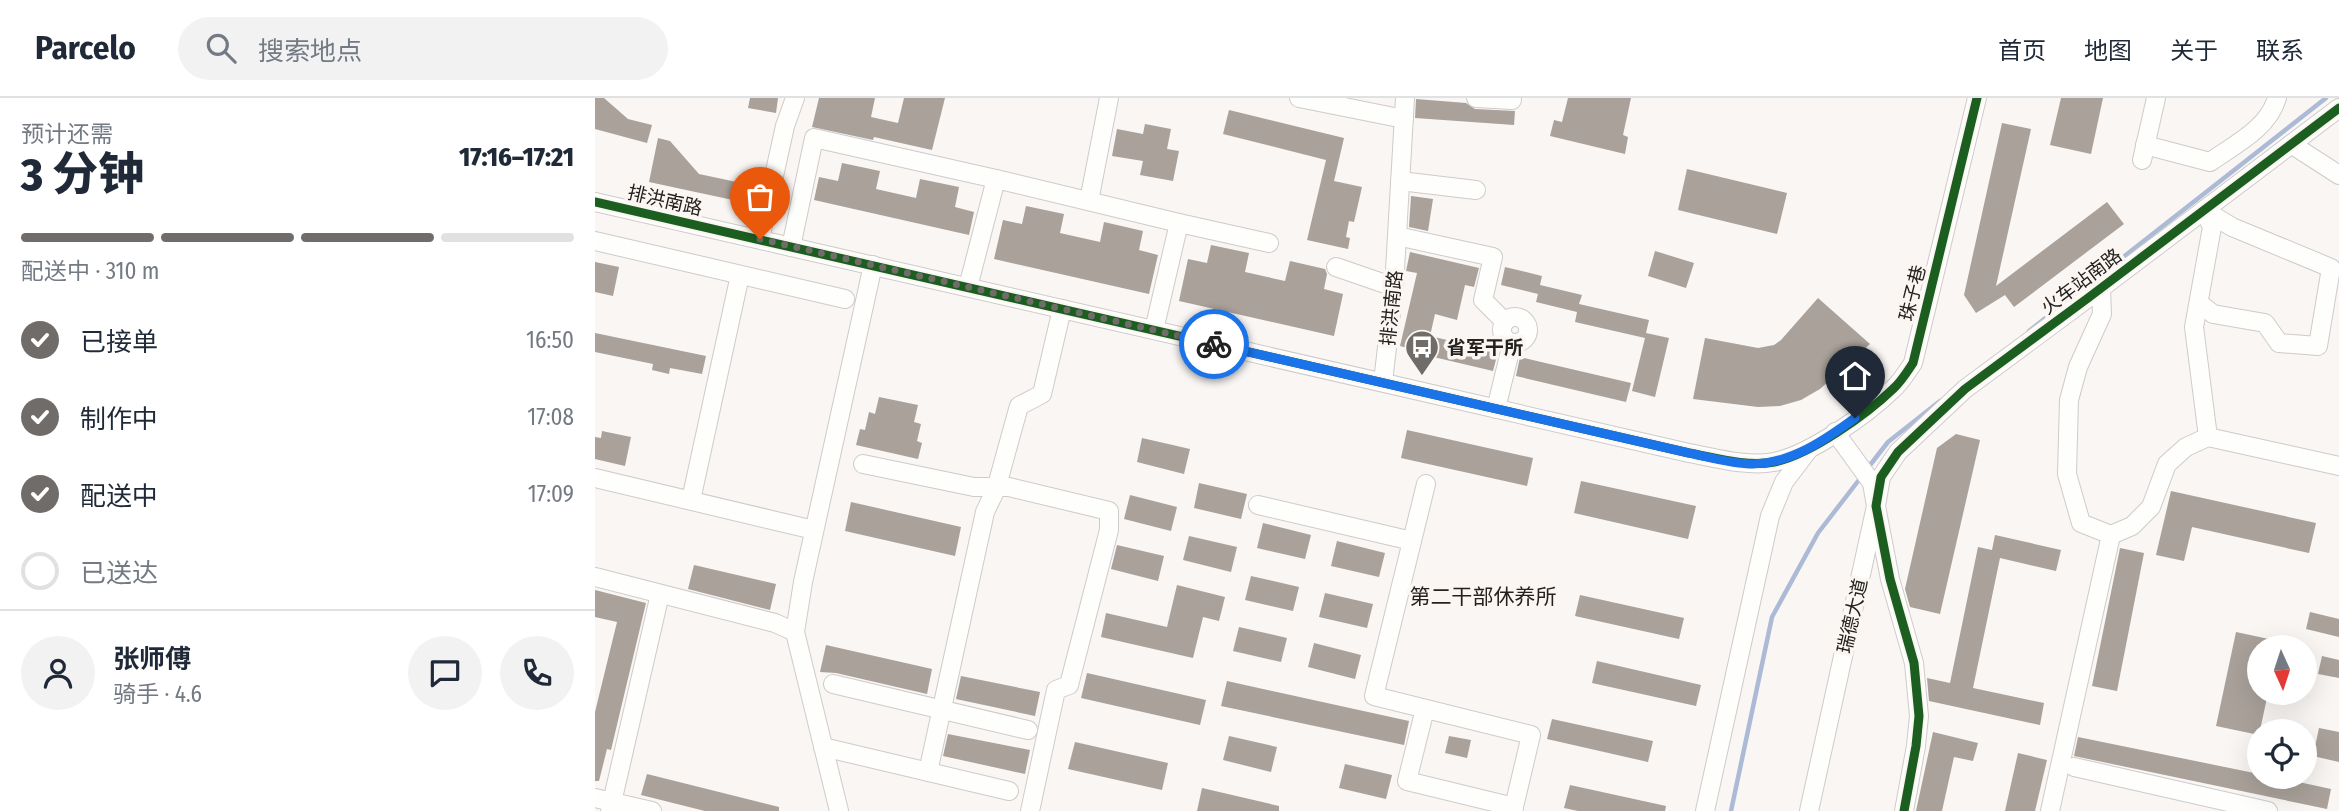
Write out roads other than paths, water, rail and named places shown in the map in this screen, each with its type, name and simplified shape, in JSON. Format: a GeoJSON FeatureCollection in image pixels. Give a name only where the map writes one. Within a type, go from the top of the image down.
{"type":"FeatureCollection","features":[{"type":"Feature","properties":{"kind":"street"},"geometry":{"type":"LineString","coordinates":[[760,239],[785,126],[795,98]]}},
{"type":"Feature","properties":{"kind":"street"},"geometry":{"type":"LineString","coordinates":[[1089,201],[1109,98]]}},
{"type":"Feature","properties":{"kind":"street"},"geometry":{"type":"LineString","coordinates":[[1299,98],[1404,119]]}},
{"type":"Feature","properties":{"kind":"street","name":"排洪南路"},"geometry":{"type":"LineString","coordinates":[[595,202],[1383,382],[1394,287],[1405,98]]}},
{"type":"Feature","properties":{"kind":"street"},"geometry":{"type":"LineString","coordinates":[[1475,98],[1513,100]]}},
{"type":"Feature","properties":{"kind":"street","name":"珠子巷"},"geometry":{"type":"LineString","coordinates":[[1809,449],[1895,387],[1913,363],[1977,98]]}},
{"type":"Feature","properties":{"kind":"street"},"geometry":{"type":"LineString","coordinates":[[2156,98],[2143,152],[2210,162],[2255,130],[2267,118],[2277,98]]}},
{"type":"Feature","properties":{"kind":"street","name":"火车站南路"},"geometry":{"type":"LineString","coordinates":[[1877,506],[1881,477],[1898,452],[1965,388],[2339,108]]}},
{"type":"Feature","properties":{"kind":"street"},"geometry":{"type":"LineString","coordinates":[[791,247],[814,138],[1269,243]]}},
{"type":"Feature","properties":{"kind":"street"},"geometry":{"type":"LineString","coordinates":[[2291,144],[2339,175]]}},
{"type":"Feature","properties":{"kind":"street"},"geometry":{"type":"LineString","coordinates":[[968,287],[996,179]]}},
{"type":"Feature","properties":{"kind":"street"},"geometry":{"type":"LineString","coordinates":[[1400,181],[1476,190]]}},
{"type":"Feature","properties":{"kind":"street"},"geometry":{"type":"LineString","coordinates":[[2204,210],[2212,227],[2194,327],[2208,437]]}},
{"type":"Feature","properties":{"kind":"street"},"geometry":{"type":"LineString","coordinates":[[2199,303],[2213,314],[2265,323],[2279,343],[2318,346],[2331,268],[2232,227],[2204,210]]}},
{"type":"Feature","properties":{"kind":"street"},"geometry":{"type":"LineString","coordinates":[[1154,330],[1179,223]]}},
{"type":"Feature","properties":{"kind":"street"},"geometry":{"type":"LineString","coordinates":[[1397,236],[1493,257],[1483,300],[1505,322],[1519,317],[1527,323],[1528,333],[1526,338],[1512,343],[1496,409]]}},
{"type":"Feature","properties":{"kind":"street"},"geometry":{"type":"LineString","coordinates":[[595,241],[845,299]]}},
{"type":"Feature","properties":{"kind":"street"},"geometry":{"type":"LineString","coordinates":[[839,811],[795,632],[796,615],[873,265]]}},
{"type":"Feature","properties":{"kind":"street"},"geometry":{"type":"LineString","coordinates":[[1336,267],[1394,287]]}},
{"type":"Feature","properties":{"kind":"street"},"geometry":{"type":"LineString","coordinates":[[691,500],[740,275]]}},
{"type":"Feature","properties":{"kind":"street"},"geometry":{"type":"LineString","coordinates":[[2101,288],[2102,314],[2078,367],[2069,400],[2067,474],[2081,523],[2111,535],[2132,526],[2151,507],[2167,464],[2186,447],[2208,437],[2339,466]]}},
{"type":"Feature","properties":{"kind":"street"},"geometry":{"type":"LineString","coordinates":[[928,772],[985,512],[996,489],[1019,406],[1042,394],[1062,309]]}},
{"type":"Feature","properties":{"kind":"street"},"geometry":{"type":"LineString","coordinates":[[1383,382],[1689,453],[1751,464],[1776,462],[1809,449]]}},
{"type":"Feature","properties":{"kind":"street","name":"瑞德大道"},"geometry":{"type":"LineString","coordinates":[[1809,811],[1877,506],[1872,483],[1835,432]]}},
{"type":"Feature","properties":{"kind":"street"},"geometry":{"type":"LineString","coordinates":[[1705,811],[1770,516],[1784,482],[1809,449]]}},
{"type":"Feature","properties":{"kind":"street"},"geometry":{"type":"LineString","coordinates":[[863,464],[974,487],[1009,487],[1109,511],[1109,530],[1069,685],[1056,690],[1030,811]]}},
{"type":"Feature","properties":{"kind":"street"},"geometry":{"type":"LineString","coordinates":[[595,478],[814,530]]}},
{"type":"Feature","properties":{"kind":"street"},"geometry":{"type":"LineString","coordinates":[[1425,709],[1407,781],[1513,809],[1531,735],[1374,696],[1426,484]]}},
{"type":"Feature","properties":{"kind":"street"},"geometry":{"type":"LineString","coordinates":[[1258,505],[1412,541]]}},
{"type":"Feature","properties":{"kind":"street"},"geometry":{"type":"LineString","coordinates":[[1877,506],[1891,579],[1914,663],[1919,716],[1904,811]]}},
{"type":"Feature","properties":{"kind":"street"},"geometry":{"type":"LineString","coordinates":[[2050,811],[2111,535]]}},
{"type":"Feature","properties":{"kind":"street"},"geometry":{"type":"LineString","coordinates":[[595,577],[775,623],[795,632]]}},
{"type":"Feature","properties":{"kind":"street"},"geometry":{"type":"LineString","coordinates":[[652,811],[606,804],[660,594]]}},
{"type":"Feature","properties":{"kind":"street"},"geometry":{"type":"LineString","coordinates":[[833,684],[1028,730]]}},
{"type":"Feature","properties":{"kind":"street"},"geometry":{"type":"LineString","coordinates":[[823,747],[1009,791]]}},
{"type":"Feature","properties":{"kind":"street"},"geometry":{"type":"LineString","coordinates":[[2074,767],[2268,811]]}},
{"type":"Feature","properties":{"kind":"waterway"},"geometry":{"type":"LineString","coordinates":[[2029,331],[2326,98]]}},
{"type":"Feature","properties":{"kind":"waterway"},"geometry":{"type":"LineString","coordinates":[[1867,469],[1888,442],[1940,401]]}},
{"type":"Feature","properties":{"kind":"waterway"},"geometry":{"type":"LineString","coordinates":[[1731,811],[1772,617],[1818,533],[1862,476]]}},
{"type":"Feature","properties":{"kind":"place","name":"省军干所"},"geometry":{"type":"Point","coordinates":[1422,377]}},
{"type":"Feature","properties":{"kind":"district","name":"第二干部休养所"},"geometry":{"type":"Point","coordinates":[1483,597]}}]}
